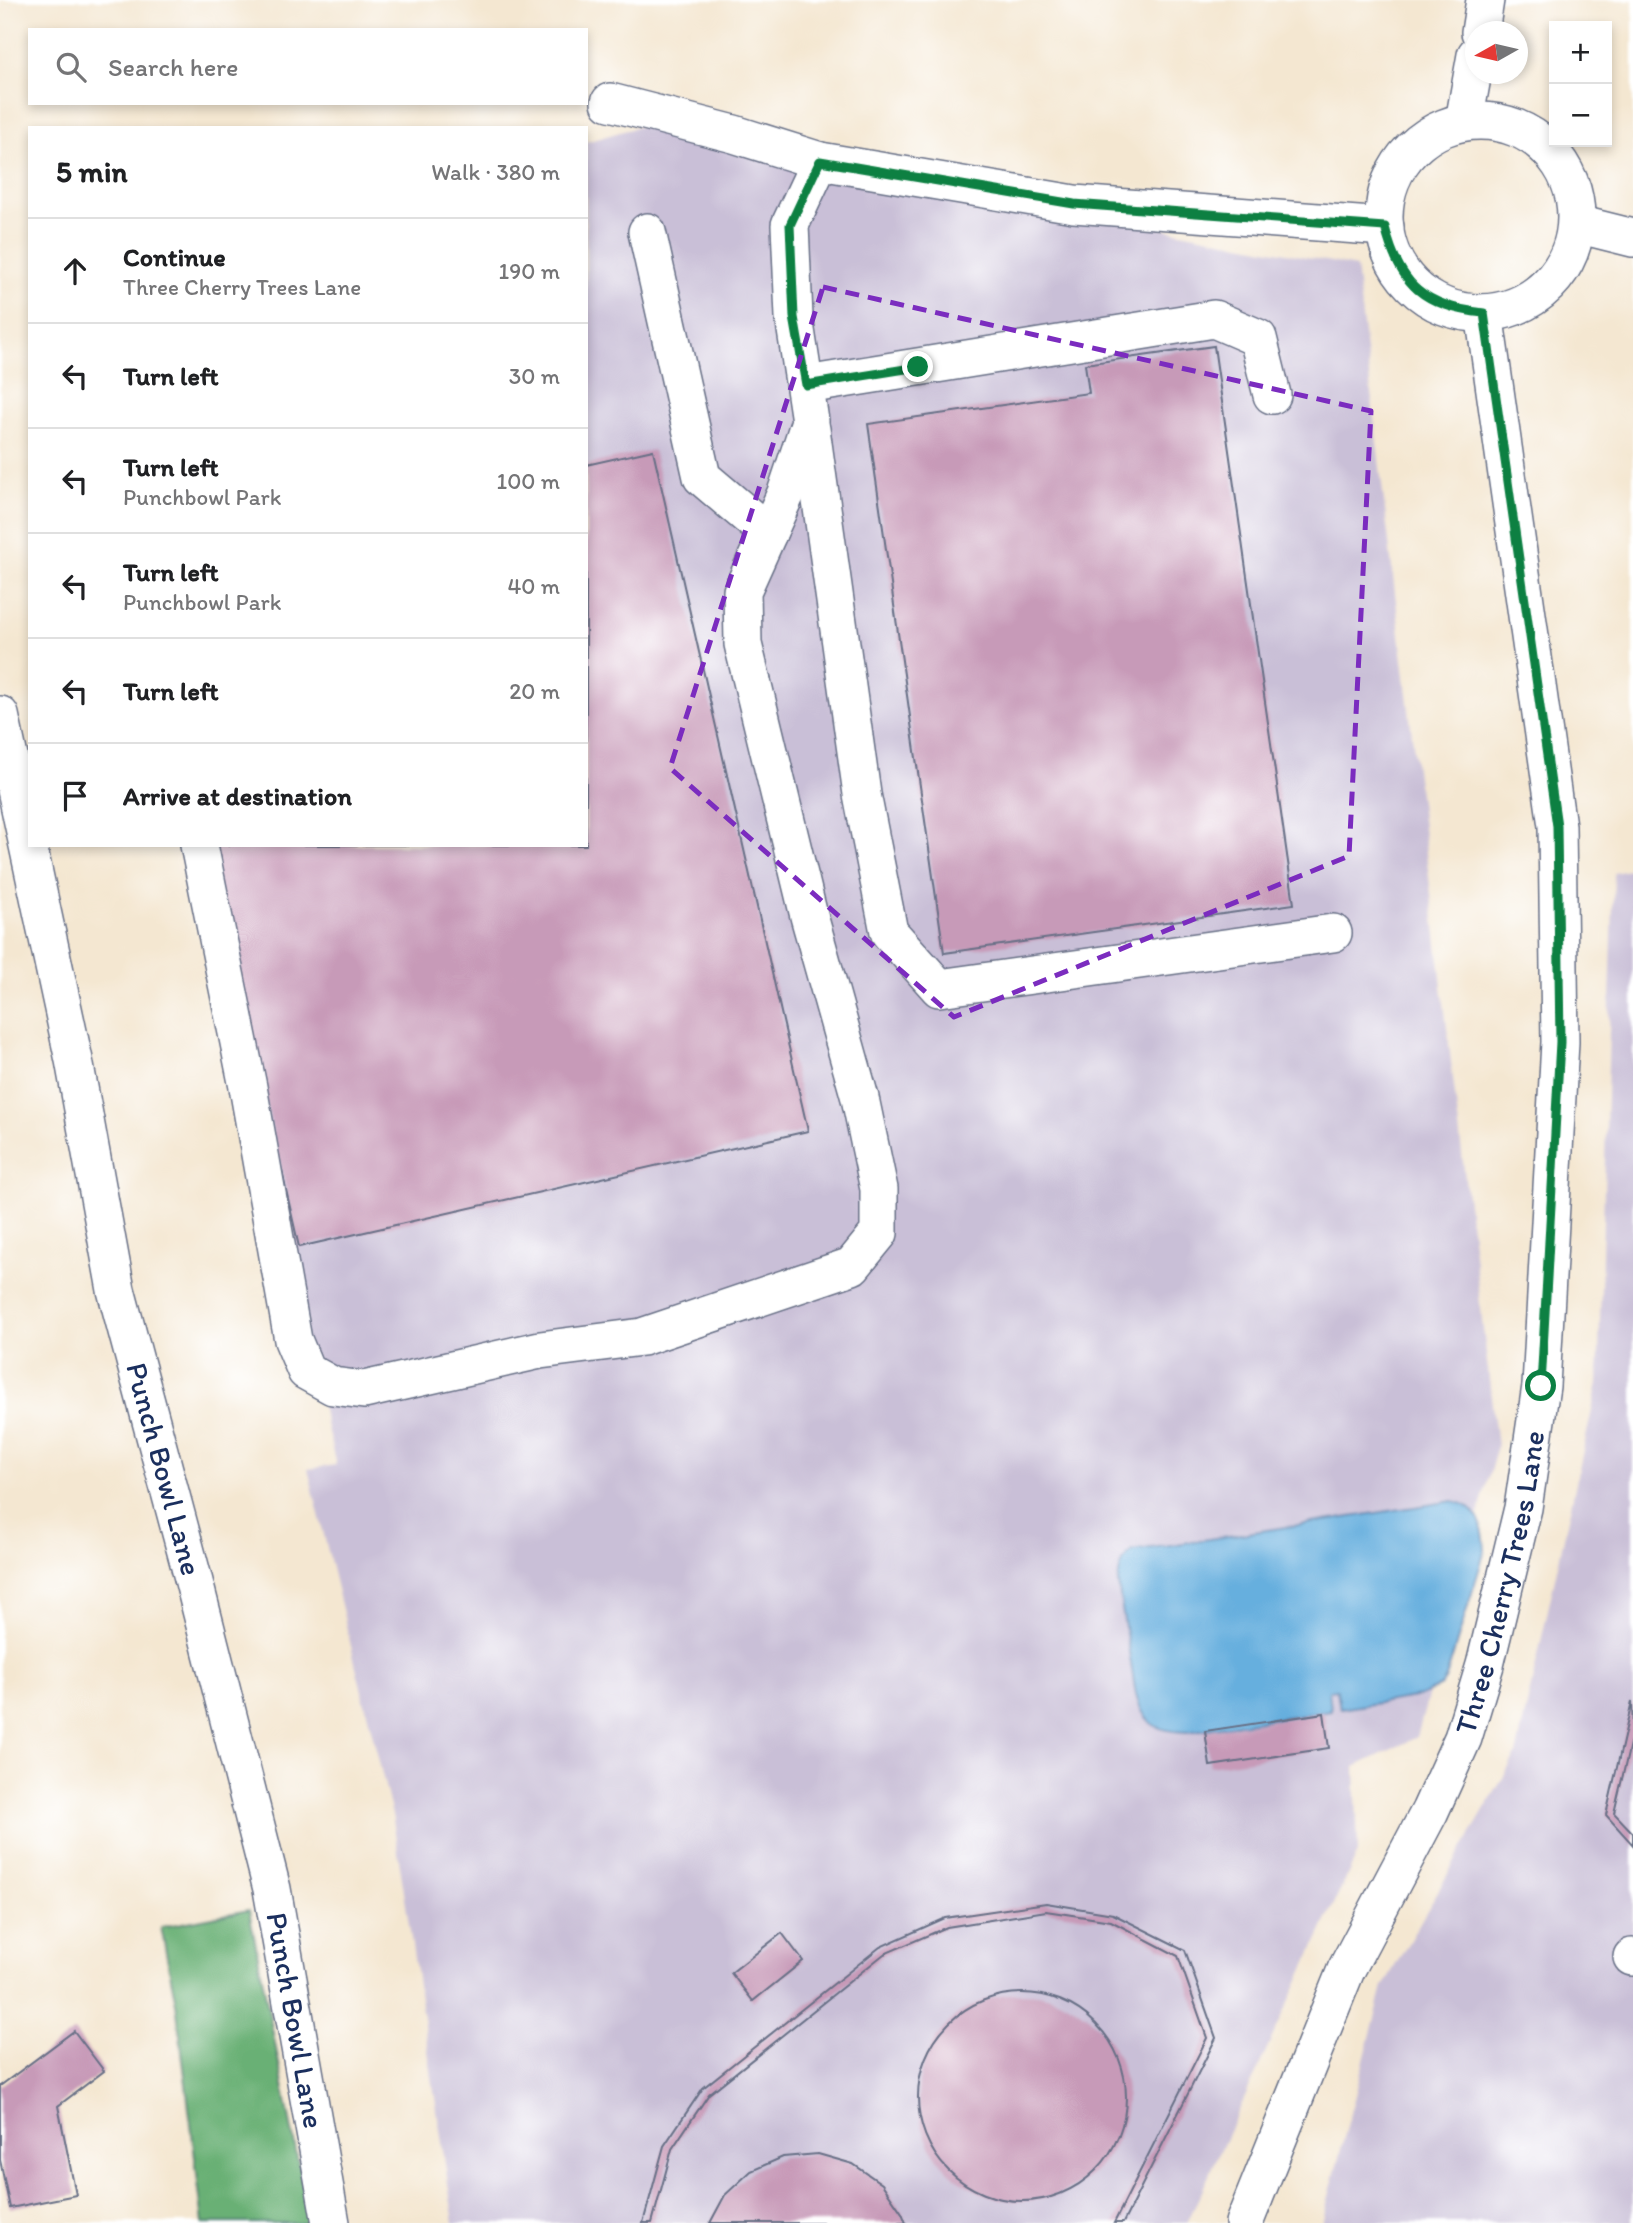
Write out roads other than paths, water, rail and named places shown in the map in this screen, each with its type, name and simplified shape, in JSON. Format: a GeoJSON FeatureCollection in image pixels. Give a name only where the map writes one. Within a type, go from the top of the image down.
{"type":"FeatureCollection","features":[{"type":"Feature","properties":{"kind":"street"},"geometry":{"type":"LineString","coordinates":[[1482,21],[1485,0]]}},
{"type":"Feature","properties":{"kind":"street"},"geometry":{"type":"LineString","coordinates":[[1464,122],[1470,84]]}},
{"type":"Feature","properties":{"kind":"street"},"geometry":{"type":"LineString","coordinates":[[610,102],[734,134],[820,161],[1074,204],[1385,227]]}},
{"type":"Feature","properties":{"kind":"street"},"geometry":{"type":"LineString","coordinates":[[1493,121],[1520,129],[1545,145],[1563,168],[1574,195],[1577,224],[1570,251],[1557,276],[1537,295],[1512,308],[1484,313],[1456,310],[1429,298],[1408,279],[1392,255],[1385,227],[1386,198],[1396,171],[1413,148],[1437,131],[1464,122],[1493,121]]}},
{"type":"Feature","properties":{"kind":"street"},"geometry":{"type":"LineString","coordinates":[[820,161],[790,225],[794,317],[806,385],[862,794],[889,932],[939,988],[1333,933]]}},
{"type":"Feature","properties":{"kind":"street"},"geometry":{"type":"LineString","coordinates":[[1577,224],[1633,238]]}},
{"type":"Feature","properties":{"kind":"street"},"geometry":{"type":"LineString","coordinates":[[647,232],[702,477],[768,533]]}},
{"type":"Feature","properties":{"kind":"street","name":"Three Cherry Trees Lane"},"geometry":{"type":"LineString","coordinates":[[1244,2223],[1346,1970],[1430,1811],[1463,1738],[1485,1665],[1523,1507],[1541,1386],[1560,1042],[1557,826],[1484,313]]}},
{"type":"Feature","properties":{"kind":"street"},"geometry":{"type":"LineString","coordinates":[[806,385],[1214,319],[1258,338],[1272,395]]}},
{"type":"Feature","properties":{"kind":"street"},"geometry":{"type":"LineString","coordinates":[[199,847],[248,1087],[293,1340],[306,1371],[333,1386],[364,1390],[540,1350],[642,1338],[852,1265],[879,1233],[879,1189],[860,1098],[809,916],[743,643],[742,591],[786,493],[810,421]]}},
{"type":"Feature","properties":{"kind":"street","name":"Punch Bowl Lane"},"geometry":{"type":"LineString","coordinates":[[0,715],[28,846]]}},
{"type":"Feature","properties":{"kind":"street","name":"Punch Bowl Lane"},"geometry":{"type":"LineString","coordinates":[[28,847],[74,1060],[116,1290],[194,1578],[272,1889],[331,2223]]}},
{"type":"Feature","properties":{"kind":"water"},"geometry":{"type":"Polygon","coordinates":[[[1453,1501],[1468,1507],[1478,1518],[1485,1550],[1446,1678],[1441,1686],[1421,1696],[1340,1709],[1337,1689],[1329,1690],[1331,1710],[1188,1732],[1160,1728],[1153,1725],[1143,1714],[1136,1695],[1118,1584],[1121,1566],[1132,1551],[1453,1501]]]}}]}
